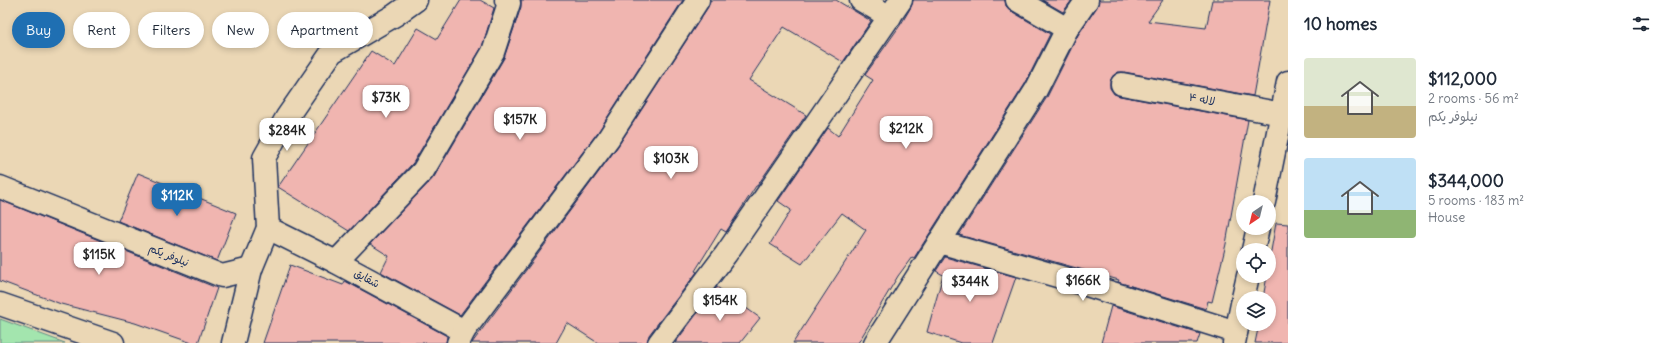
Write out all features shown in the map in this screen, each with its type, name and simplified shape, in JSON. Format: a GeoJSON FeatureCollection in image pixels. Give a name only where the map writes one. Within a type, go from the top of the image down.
{"type":"FeatureCollection","features":[{"type":"Feature","properties":{"kind":"street"},"geometry":{"type":"LineString","coordinates":[[233,343],[251,269],[268,228],[264,158],[287,117],[332,52],[392,8],[416,0]]}},
{"type":"Feature","properties":{"kind":"street"},"geometry":{"type":"LineString","coordinates":[[336,262],[422,171],[451,126],[493,52],[509,3],[506,0]]}},
{"type":"Feature","properties":{"kind":"street"},"geometry":{"type":"LineString","coordinates":[[461,337],[608,139],[698,0]]}},
{"type":"Feature","properties":{"kind":"street"},"geometry":{"type":"LineString","coordinates":[[659,343],[726,254],[895,8],[861,0]]}},
{"type":"Feature","properties":{"kind":"street"},"geometry":{"type":"LineString","coordinates":[[1017,0],[1067,30]]}},
{"type":"Feature","properties":{"kind":"street"},"geometry":{"type":"LineString","coordinates":[[875,343],[1036,90],[1067,30],[1087,0]]}},
{"type":"Feature","properties":{"kind":"street"},"geometry":{"type":"LineString","coordinates":[[1265,195],[1288,82]]}},
{"type":"Feature","properties":{"kind":"street","name":"لاله ۴"},"geometry":{"type":"LineString","coordinates":[[1122,84],[1282,114]]}},
{"type":"Feature","properties":{"kind":"street","name":"نیلوفر یکم"},"geometry":{"type":"LineString","coordinates":[[0,188],[222,276],[251,269]]}},
{"type":"Feature","properties":{"kind":"street","name":"شقایق"},"geometry":{"type":"LineString","coordinates":[[268,228],[336,262],[461,337]]}},
{"type":"Feature","properties":{"kind":"street"},"geometry":{"type":"LineString","coordinates":[[939,242],[1071,280],[1235,337]]}},
{"type":"Feature","properties":{"kind":"street"},"geometry":{"type":"LineString","coordinates":[[0,304],[113,343]]}},
{"type":"Feature","properties":{"kind":"green space"},"geometry":{"type":"Polygon","coordinates":[[[0,319],[65,343],[0,343],[0,319]]]}},
{"type":"Feature","properties":{"kind":"building"},"geometry":{"type":"Polygon","coordinates":[[[461,0],[480,0],[494,8],[482,47],[413,163],[349,231],[278,187],[371,51],[395,66],[418,28],[437,39],[461,0]]]}},
{"type":"Feature","properties":{"kind":"building"},"geometry":{"type":"Polygon","coordinates":[[[521,0],[683,0],[598,132],[460,315],[381,272],[389,256],[370,244],[434,177],[504,58],[521,7],[521,0]]]}},
{"type":"Feature","properties":{"kind":"building"},"geometry":{"type":"Polygon","coordinates":[[[710,0],[836,0],[871,21],[843,62],[784,27],[749,80],[806,115],[726,232],[721,229],[695,271],[697,272],[649,335],[647,343],[598,343],[567,323],[556,343],[472,343],[618,146],[708,7],[710,0]]]}},
{"type":"Feature","properties":{"kind":"building"},"geometry":{"type":"Polygon","coordinates":[[[913,0],[1005,0],[1006,6],[1011,11],[1050,34],[1025,84],[914,258],[912,257],[898,276],[858,343],[793,343],[866,230],[842,213],[802,264],[770,244],[791,210],[778,201],[828,128],[838,136],[873,80],[865,75],[901,24],[911,7],[913,0]]]}},
{"type":"Feature","properties":{"kind":"building"},"geometry":{"type":"Polygon","coordinates":[[[1042,0],[1072,0],[1063,12],[1042,0]]]}},
{"type":"Feature","properties":{"kind":"building"},"geometry":{"type":"Polygon","coordinates":[[[1099,0],[1163,0],[1148,21],[1206,28],[1212,0],[1270,0],[1253,96],[1124,72],[1118,72],[1110,81],[1110,88],[1114,94],[1120,96],[1248,120],[1226,244],[1212,302],[1208,301],[1206,309],[1118,282],[1119,280],[959,235],[1047,97],[1078,35],[1097,7],[1099,0]]]}},
{"type":"Feature","properties":{"kind":"building"},"geometry":{"type":"Polygon","coordinates":[[[138,173],[236,213],[217,261],[118,221],[138,173]]]}},
{"type":"Feature","properties":{"kind":"building"},"geometry":{"type":"Polygon","coordinates":[[[0,200],[217,288],[198,343],[192,343],[135,323],[61,304],[0,281],[0,200]]]}},
{"type":"Feature","properties":{"kind":"building"},"geometry":{"type":"Polygon","coordinates":[[[1276,223],[1288,224],[1288,343],[1255,343],[1258,331],[1276,331],[1276,291],[1264,291],[1266,283],[1276,283],[1276,243],[1272,243],[1274,235],[1276,235],[1276,223]]]}},
{"type":"Feature","properties":{"kind":"building"},"geometry":{"type":"Polygon","coordinates":[[[945,257],[1016,277],[993,343],[961,343],[927,332],[943,275],[936,271],[945,257]]]}},
{"type":"Feature","properties":{"kind":"building"},"geometry":{"type":"Polygon","coordinates":[[[290,265],[343,285],[345,281],[447,336],[446,343],[263,343],[290,265]]]}},
{"type":"Feature","properties":{"kind":"building"},"geometry":{"type":"Polygon","coordinates":[[[717,287],[760,318],[740,343],[675,343],[717,287]]]}},
{"type":"Feature","properties":{"kind":"building"},"geometry":{"type":"Polygon","coordinates":[[[1111,306],[1200,334],[1197,343],[1101,343],[1111,306]]]}}]}
